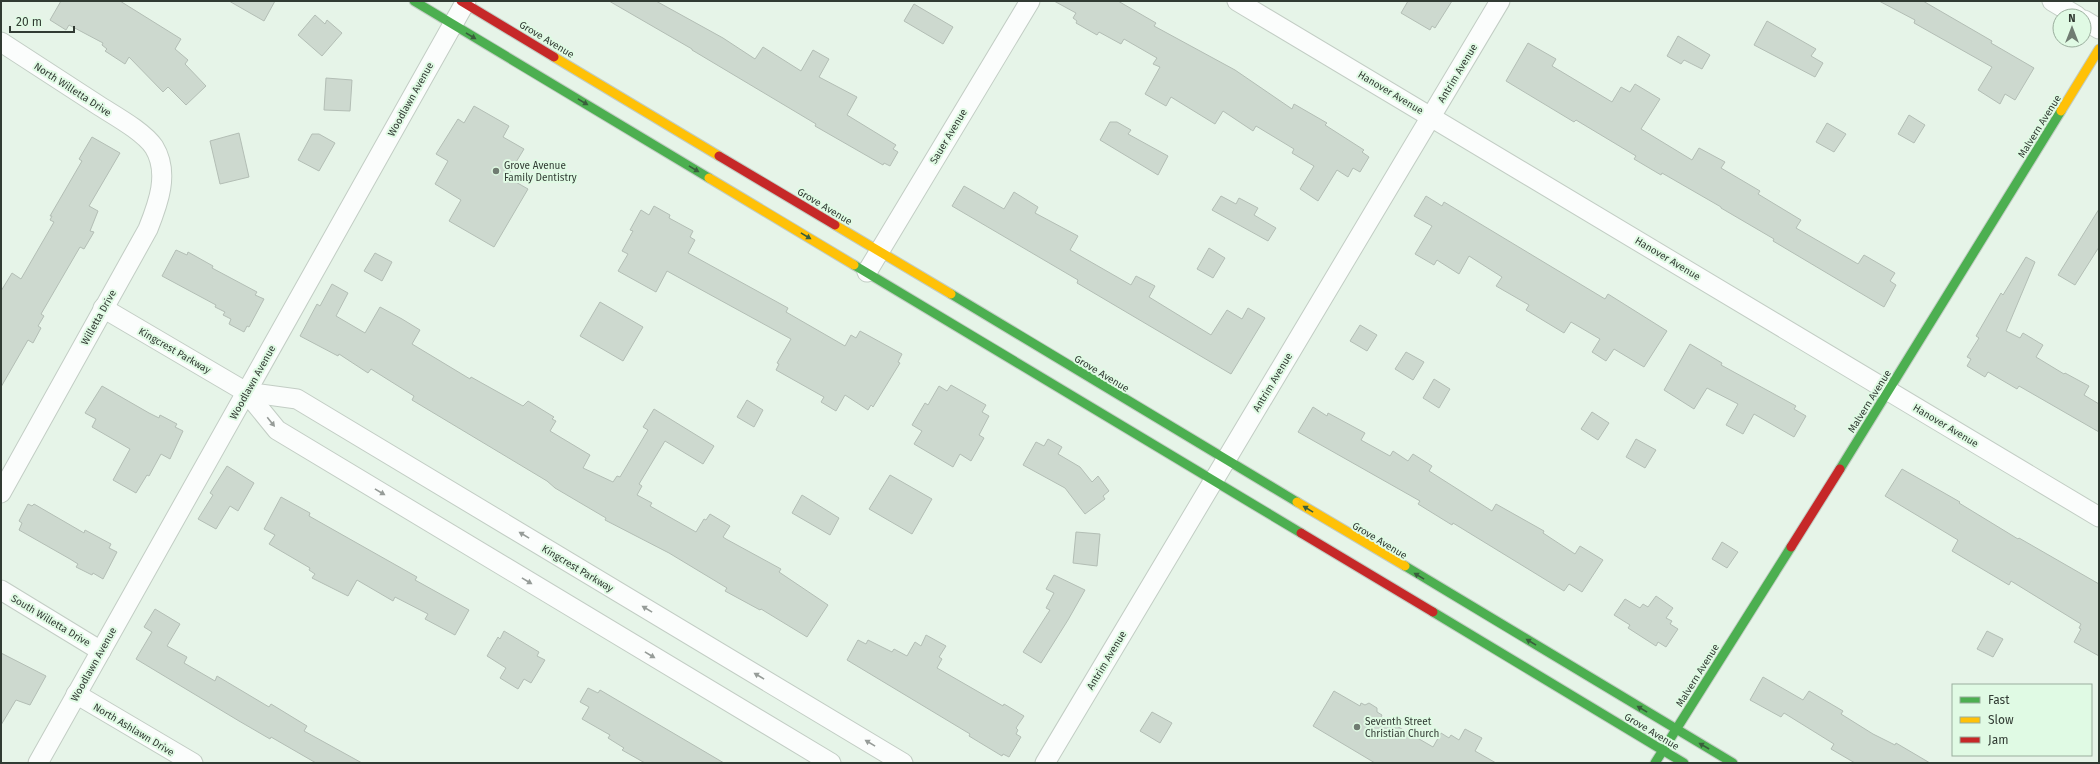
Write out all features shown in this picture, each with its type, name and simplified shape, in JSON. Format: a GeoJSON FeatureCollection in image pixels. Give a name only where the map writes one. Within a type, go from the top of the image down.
{"type":"FeatureCollection","features":[{"type":"Feature","properties":{"kind":"street","name":"Grove Avenue"},"geometry":{"type":"LineString","coordinates":[[414,1],[1684,763]]}},
{"type":"Feature","properties":{"kind":"street","name":"Sauer Avenue"},"geometry":{"type":"LineString","coordinates":[[867,272],[1030,1]]}},
{"type":"Feature","properties":{"kind":"street","name":"Hanover Avenue"},"geometry":{"type":"LineString","coordinates":[[1237,1],[2099,517]]}},
{"type":"Feature","properties":{"kind":"street","name":"Antrim Avenue"},"geometry":{"type":"LineString","coordinates":[[1045,763],[1500,1]]}},
{"type":"Feature","properties":{"kind":"street"},"geometry":{"type":"LineString","coordinates":[[2052,1],[2064,8]]}},
{"type":"Feature","properties":{"kind":"street","name":"Grove Avenue"},"geometry":{"type":"LineString","coordinates":[[464,2],[1732,763]]}},
{"type":"Feature","properties":{"kind":"street","name":"Woodlawn Avenue"},"geometry":{"type":"LineString","coordinates":[[38,763],[464,2]]}},
{"type":"Feature","properties":{"kind":"street","name":"North Willetta Drive"},"geometry":{"type":"LineString","coordinates":[[1,42],[144,137]]}},
{"type":"Feature","properties":{"kind":"street","name":"Malvern Avenue"},"geometry":{"type":"LineString","coordinates":[[1655,763],[1889,391],[2099,49]]}},
{"type":"Feature","properties":{"kind":"street","name":"Willetta Drive"},"geometry":{"type":"LineString","coordinates":[[1,493],[148,229],[158,205],[162,188],[159,159],[154,147],[144,137]]}},
{"type":"Feature","properties":{"kind":"street","name":"Kingcrest Parkway"},"geometry":{"type":"LineString","coordinates":[[103,308],[246,392],[277,430],[831,763]]}},
{"type":"Feature","properties":{"kind":"street","name":"Kingcrest Parkway"},"geometry":{"type":"LineString","coordinates":[[246,392],[297,399],[903,763]]}},
{"type":"Feature","properties":{"kind":"street","name":"South Willetta Drive"},"geometry":{"type":"LineString","coordinates":[[1,590],[101,651]]}},
{"type":"Feature","properties":{"kind":"street","name":"North Ashlawn Drive"},"geometry":{"type":"LineString","coordinates":[[76,694],[193,763]]}},
{"type":"Feature","properties":{"kind":"building"},"geometry":{"type":"Polygon","coordinates":[[[61,1],[120,1],[181,39],[175,49],[188,60],[185,64],[206,86],[186,105],[168,87],[163,92],[129,57],[125,64],[105,51],[107,49],[102,45],[103,43],[69,25],[66,30],[50,20],[61,1]]]}},
{"type":"Feature","properties":{"kind":"building"},"geometry":{"type":"Polygon","coordinates":[[[229,1],[275,1],[264,21],[229,1]]]}},
{"type":"Feature","properties":{"kind":"building"},"geometry":{"type":"Polygon","coordinates":[[[609,1],[656,1],[723,38],[755,59],[763,47],[801,71],[813,50],[829,59],[819,77],[857,97],[847,115],[896,145],[893,149],[898,152],[890,166],[884,163],[883,165],[815,126],[816,124],[609,1]]]}},
{"type":"Feature","properties":{"kind":"building"},"geometry":{"type":"Polygon","coordinates":[[[1054,1],[1118,1],[1156,23],[1154,26],[1235,70],[1292,109],[1294,104],[1327,123],[1325,125],[1364,150],[1362,152],[1369,157],[1360,172],[1353,168],[1348,177],[1337,170],[1318,201],[1300,189],[1314,166],[1292,153],[1294,149],[1256,126],[1253,131],[1223,111],[1215,124],[1171,97],[1166,106],[1145,94],[1160,67],[1153,64],[1157,58],[1124,39],[1121,44],[1099,32],[1097,35],[1076,23],[1077,21],[1073,18],[1076,13],[1054,1]]]}},
{"type":"Feature","properties":{"kind":"building"},"geometry":{"type":"Polygon","coordinates":[[[1408,1],[1452,1],[1435,28],[1432,26],[1430,30],[1401,13],[1408,1]]]}},
{"type":"Feature","properties":{"kind":"building"},"geometry":{"type":"Polygon","coordinates":[[[1879,1],[1923,1],[1992,41],[1991,43],[2034,68],[2015,100],[2005,94],[2000,104],[1978,90],[1992,67],[1914,23],[1915,20],[1879,1]]]}},
{"type":"Feature","properties":{"kind":"building"},"geometry":{"type":"Polygon","coordinates":[[[914,4],[953,27],[943,44],[904,21],[914,4]]]}},
{"type":"Feature","properties":{"kind":"building"},"geometry":{"type":"Polygon","coordinates":[[[315,15],[325,24],[327,20],[342,33],[322,56],[298,35],[315,15]]]}},
{"type":"Feature","properties":{"kind":"building"},"geometry":{"type":"Polygon","coordinates":[[[1767,21],[1816,49],[1811,56],[1823,63],[1815,77],[1754,45],[1767,21]]]}},
{"type":"Feature","properties":{"kind":"building"},"geometry":{"type":"Polygon","coordinates":[[[1678,36],[1710,55],[1702,69],[1684,60],[1681,64],[1667,56],[1678,36]]]}},
{"type":"Feature","properties":{"kind":"building"},"geometry":{"type":"Polygon","coordinates":[[[1528,43],[1556,59],[1552,66],[1612,102],[1621,87],[1630,92],[1635,84],[1660,99],[1641,129],[1692,160],[1699,148],[1725,162],[1721,168],[1760,191],[1758,194],[1801,220],[1796,228],[1858,264],[1864,255],[1895,273],[1890,281],[1896,285],[1884,307],[1773,241],[1774,239],[1721,207],[1662,173],[1661,175],[1634,159],[1636,156],[1576,120],[1574,122],[1506,81],[1528,43]]]}},
{"type":"Feature","properties":{"kind":"building"},"geometry":{"type":"Polygon","coordinates":[[[326,78],[352,80],[350,111],[324,110],[326,78]]]}},
{"type":"Feature","properties":{"kind":"building","name":"Grove Avenue Family Dentistry"},"geometry":{"type":"Polygon","coordinates":[[[474,106],[509,126],[503,137],[524,149],[507,177],[528,189],[494,247],[449,221],[461,200],[435,184],[448,161],[436,154],[458,119],[464,123],[474,106]]]}},
{"type":"Feature","properties":{"kind":"building"},"geometry":{"type":"Polygon","coordinates":[[[1909,115],[1925,125],[1914,143],[1898,134],[1909,115]]]}},
{"type":"Feature","properties":{"kind":"building"},"geometry":{"type":"Polygon","coordinates":[[[1110,122],[1117,122],[1131,130],[1128,134],[1168,156],[1158,175],[1100,140],[1110,122]]]}},
{"type":"Feature","properties":{"kind":"building"},"geometry":{"type":"Polygon","coordinates":[[[1827,123],[1846,134],[1834,152],[1816,142],[1827,123]]]}},
{"type":"Feature","properties":{"kind":"building"},"geometry":{"type":"Polygon","coordinates":[[[239,133],[249,177],[220,184],[210,141],[239,133]]]}},
{"type":"Feature","properties":{"kind":"building"},"geometry":{"type":"Polygon","coordinates":[[[312,134],[319,134],[335,143],[319,171],[298,160],[312,134]]]}},
{"type":"Feature","properties":{"kind":"building"},"geometry":{"type":"Polygon","coordinates":[[[92,137],[120,153],[89,206],[98,211],[90,231],[94,232],[84,249],[80,247],[41,314],[44,316],[38,326],[41,328],[33,343],[28,340],[1,387],[1,291],[12,273],[21,279],[54,222],[50,220],[52,216],[50,216],[82,161],[79,159],[92,137]]]}},
{"type":"Feature","properties":{"kind":"building"},"geometry":{"type":"Polygon","coordinates":[[[964,186],[1004,209],[1014,192],[1038,207],[1035,213],[1078,236],[1070,250],[1131,285],[1136,276],[1155,286],[1149,297],[1211,335],[1227,310],[1242,319],[1248,308],[1265,318],[1231,374],[1077,283],[1078,280],[952,206],[964,186]]]}},
{"type":"Feature","properties":{"kind":"building"},"geometry":{"type":"Polygon","coordinates":[[[1221,196],[1236,204],[1239,198],[1258,208],[1254,215],[1276,228],[1268,241],[1212,210],[1221,196]]]}},
{"type":"Feature","properties":{"kind":"building"},"geometry":{"type":"Polygon","coordinates":[[[1426,196],[1442,206],[1444,202],[1605,299],[1608,294],[1667,331],[1644,367],[1614,349],[1606,361],[1592,352],[1600,339],[1571,322],[1564,333],[1526,310],[1529,305],[1496,286],[1502,277],[1469,256],[1459,274],[1437,260],[1434,265],[1415,254],[1432,226],[1414,216],[1426,196]]]}},
{"type":"Feature","properties":{"kind":"building"},"geometry":{"type":"Polygon","coordinates":[[[654,206],[670,215],[669,218],[693,231],[690,237],[695,240],[688,253],[788,308],[786,312],[845,346],[851,335],[856,338],[860,331],[902,354],[898,362],[900,363],[873,407],[871,405],[868,410],[845,395],[836,411],[821,402],[824,397],[776,370],[779,364],[777,363],[791,339],[667,271],[656,292],[618,271],[628,254],[622,251],[633,231],[630,230],[641,210],[649,215],[654,206]]]}},
{"type":"Feature","properties":{"kind":"building"},"geometry":{"type":"Polygon","coordinates":[[[2099,209],[2099,247],[2075,285],[2058,275],[2099,209]]]}},
{"type":"Feature","properties":{"kind":"building"},"geometry":{"type":"Polygon","coordinates":[[[1209,248],[1225,258],[1213,278],[1197,269],[1209,248]]]}},
{"type":"Feature","properties":{"kind":"building"},"geometry":{"type":"Polygon","coordinates":[[[176,250],[187,255],[188,252],[213,266],[212,268],[257,292],[255,295],[264,299],[249,327],[247,326],[244,332],[229,324],[231,319],[223,315],[225,312],[215,307],[216,305],[162,276],[176,250]]]}},
{"type":"Feature","properties":{"kind":"building"},"geometry":{"type":"Polygon","coordinates":[[[375,253],[392,262],[382,281],[364,271],[375,253]]]}},
{"type":"Feature","properties":{"kind":"building"},"geometry":{"type":"Polygon","coordinates":[[[2026,257],[2035,262],[2006,331],[2020,338],[2023,333],[2043,345],[2036,357],[2064,374],[2065,373],[2089,386],[2084,395],[2099,404],[2099,432],[2019,386],[2017,389],[1988,372],[1985,377],[1967,366],[1971,359],[1967,357],[1979,338],[1976,336],[2001,293],[2003,295],[2026,257]]]}},
{"type":"Feature","properties":{"kind":"building"},"geometry":{"type":"Polygon","coordinates":[[[332,284],[348,293],[336,316],[365,333],[380,307],[402,319],[420,330],[412,344],[470,379],[471,377],[523,406],[528,401],[554,417],[552,419],[556,421],[550,431],[590,455],[583,468],[613,482],[617,476],[620,477],[648,430],[643,427],[654,409],[714,446],[703,464],[665,441],[639,484],[642,486],[637,495],[652,503],[650,506],[696,532],[704,519],[706,520],[710,514],[730,526],[723,537],[781,569],[779,572],[828,605],[807,637],[761,609],[760,610],[725,591],[727,588],[669,553],[605,520],[606,518],[555,488],[547,481],[412,400],[414,396],[371,369],[368,373],[339,354],[338,356],[300,336],[317,304],[320,306],[332,284]]]}},
{"type":"Feature","properties":{"kind":"building"},"geometry":{"type":"Polygon","coordinates":[[[600,302],[643,327],[623,361],[580,336],[600,302]]]}},
{"type":"Feature","properties":{"kind":"building"},"geometry":{"type":"Polygon","coordinates":[[[1360,325],[1377,335],[1367,351],[1350,341],[1360,325]]]}},
{"type":"Feature","properties":{"kind":"building"},"geometry":{"type":"Polygon","coordinates":[[[1690,344],[1722,363],[1721,365],[1796,406],[1794,409],[1806,416],[1794,437],[1754,414],[1743,434],[1726,425],[1738,404],[1707,388],[1694,409],[1664,390],[1690,344]]]}},
{"type":"Feature","properties":{"kind":"building"},"geometry":{"type":"Polygon","coordinates":[[[1406,352],[1424,362],[1413,380],[1395,369],[1406,352]]]}},
{"type":"Feature","properties":{"kind":"building"},"geometry":{"type":"Polygon","coordinates":[[[1434,379],[1450,389],[1439,408],[1423,398],[1434,379]]]}},
{"type":"Feature","properties":{"kind":"building"},"geometry":{"type":"Polygon","coordinates":[[[951,385],[986,405],[982,412],[989,416],[979,435],[984,438],[971,461],[960,454],[953,467],[914,444],[922,431],[912,425],[925,403],[928,405],[939,386],[947,391],[951,385]]]}},
{"type":"Feature","properties":{"kind":"building"},"geometry":{"type":"Polygon","coordinates":[[[102,386],[149,413],[159,418],[160,415],[177,424],[175,427],[183,431],[170,459],[161,454],[149,476],[147,475],[136,493],[113,480],[130,449],[92,427],[96,419],[85,413],[102,386]]]}},
{"type":"Feature","properties":{"kind":"building"},"geometry":{"type":"Polygon","coordinates":[[[747,400],[763,410],[754,427],[737,417],[747,400]]]}},
{"type":"Feature","properties":{"kind":"building"},"geometry":{"type":"Polygon","coordinates":[[[1313,407],[1327,416],[1328,413],[1365,433],[1361,440],[1390,456],[1393,451],[1408,461],[1413,454],[1432,466],[1429,471],[1492,511],[1496,504],[1544,531],[1543,533],[1575,554],[1580,546],[1603,560],[1582,592],[1569,584],[1564,591],[1453,523],[1452,525],[1418,504],[1420,501],[1298,432],[1313,407]]]}},
{"type":"Feature","properties":{"kind":"building"},"geometry":{"type":"Polygon","coordinates":[[[1592,412],[1609,423],[1598,440],[1581,429],[1592,412]]]}},
{"type":"Feature","properties":{"kind":"building"},"geometry":{"type":"Polygon","coordinates":[[[1048,439],[1062,447],[1058,454],[1080,467],[1092,482],[1098,476],[1109,491],[1103,496],[1105,499],[1085,514],[1065,488],[1023,465],[1036,442],[1044,446],[1048,439]]]}},
{"type":"Feature","properties":{"kind":"building"},"geometry":{"type":"Polygon","coordinates":[[[1636,439],[1656,450],[1645,468],[1626,457],[1636,439]]]}},
{"type":"Feature","properties":{"kind":"building"},"geometry":{"type":"Polygon","coordinates":[[[227,466],[254,483],[238,511],[230,506],[216,529],[198,519],[213,495],[210,493],[227,466]]]}},
{"type":"Feature","properties":{"kind":"building"},"geometry":{"type":"Polygon","coordinates":[[[1902,469],[1960,502],[1959,503],[2018,539],[2019,538],[2099,584],[2099,656],[2074,642],[2081,629],[2079,628],[2081,624],[2011,581],[2009,585],[1952,551],[1958,540],[1885,496],[1902,469]]]}},
{"type":"Feature","properties":{"kind":"building"},"geometry":{"type":"Polygon","coordinates":[[[890,475],[932,499],[912,534],[869,509],[890,475]]]}},
{"type":"Feature","properties":{"kind":"building"},"geometry":{"type":"Polygon","coordinates":[[[802,495],[839,518],[830,535],[792,513],[802,495]]]}},
{"type":"Feature","properties":{"kind":"building"},"geometry":{"type":"Polygon","coordinates":[[[281,497],[310,513],[309,516],[417,577],[415,580],[469,610],[455,635],[425,619],[428,614],[395,597],[393,601],[357,580],[348,596],[312,578],[315,574],[309,570],[310,568],[269,544],[275,535],[264,529],[281,497]]]}},
{"type":"Feature","properties":{"kind":"building"},"geometry":{"type":"Polygon","coordinates":[[[28,504],[32,506],[34,504],[84,533],[85,530],[111,544],[109,548],[117,552],[103,579],[93,573],[92,575],[76,567],[78,564],[19,530],[22,523],[19,521],[28,504]]]}},
{"type":"Feature","properties":{"kind":"building"},"geometry":{"type":"Polygon","coordinates":[[[1076,532],[1100,534],[1097,566],[1073,563],[1076,532]]]}},
{"type":"Feature","properties":{"kind":"building"},"geometry":{"type":"Polygon","coordinates":[[[1722,542],[1738,552],[1727,568],[1712,559],[1722,542]]]}},
{"type":"Feature","properties":{"kind":"building"},"geometry":{"type":"Polygon","coordinates":[[[1054,575],[1085,590],[1041,663],[1023,652],[1050,610],[1046,608],[1054,593],[1046,589],[1054,575]]]}},
{"type":"Feature","properties":{"kind":"building"},"geometry":{"type":"Polygon","coordinates":[[[1656,596],[1673,608],[1666,618],[1672,621],[1670,624],[1678,629],[1666,647],[1658,642],[1656,646],[1628,628],[1630,625],[1614,615],[1625,599],[1640,608],[1643,604],[1648,607],[1656,596]]]}},
{"type":"Feature","properties":{"kind":"building"},"geometry":{"type":"Polygon","coordinates":[[[155,609],[180,624],[167,646],[187,657],[184,663],[215,681],[217,676],[269,707],[271,704],[307,726],[304,731],[362,763],[316,763],[271,737],[270,739],[136,659],[152,632],[144,627],[155,609]]]}},
{"type":"Feature","properties":{"kind":"building"},"geometry":{"type":"Polygon","coordinates":[[[504,631],[539,652],[537,656],[545,660],[531,683],[524,679],[518,689],[500,678],[506,668],[487,656],[498,637],[500,639],[504,631]]]}},
{"type":"Feature","properties":{"kind":"building"},"geometry":{"type":"Polygon","coordinates":[[[1987,631],[2003,639],[1993,657],[1977,649],[1987,631]]]}},
{"type":"Feature","properties":{"kind":"building"},"geometry":{"type":"Polygon","coordinates":[[[926,635],[946,646],[939,657],[942,659],[937,668],[1003,706],[1004,704],[1024,716],[1016,728],[1018,730],[1016,734],[1021,737],[1009,757],[1003,754],[1002,756],[969,736],[970,734],[847,660],[858,640],[866,644],[868,640],[892,652],[894,649],[907,656],[915,642],[921,646],[926,635]]]}},
{"type":"Feature","properties":{"kind":"building"},"geometry":{"type":"Polygon","coordinates":[[[1,653],[46,676],[30,705],[16,700],[1,725],[1,653]]]}},
{"type":"Feature","properties":{"kind":"building"},"geometry":{"type":"Polygon","coordinates":[[[1763,677],[1803,700],[1809,691],[1843,711],[1841,714],[1873,734],[1895,745],[1896,743],[1930,763],[1855,763],[1831,749],[1834,744],[1784,713],[1781,717],[1750,700],[1763,677]]]}},
{"type":"Feature","properties":{"kind":"building"},"geometry":{"type":"Polygon","coordinates":[[[588,688],[598,693],[600,690],[724,763],[645,763],[622,750],[624,748],[608,738],[610,735],[582,719],[589,707],[580,702],[588,688]]]}},
{"type":"Feature","properties":{"kind":"building","name":"Seventh Street Christian Church"},"geometry":{"type":"Polygon","coordinates":[[[1334,691],[1360,706],[1361,703],[1365,705],[1369,703],[1377,708],[1377,712],[1382,715],[1381,717],[1433,747],[1441,733],[1449,738],[1451,735],[1459,740],[1465,729],[1482,738],[1475,751],[1496,763],[1375,763],[1313,726],[1334,691]]]}},
{"type":"Feature","properties":{"kind":"building"},"geometry":{"type":"Polygon","coordinates":[[[1152,712],[1172,723],[1160,743],[1140,731],[1152,712]]]}},
{"type":"Feature","properties":{"kind":"traffic: fast"},"geometry":{"type":"LineString","coordinates":[[414,1],[709,178]]}},
{"type":"Feature","properties":{"kind":"traffic: fast"},"geometry":{"type":"LineString","coordinates":[[1840,469],[2061,111]]}},
{"type":"Feature","properties":{"kind":"traffic: fast"},"geometry":{"type":"LineString","coordinates":[[854,265],[1301,533]]}},
{"type":"Feature","properties":{"kind":"traffic: fast"},"geometry":{"type":"LineString","coordinates":[[951,294],[1297,502]]}},
{"type":"Feature","properties":{"kind":"traffic: fast"},"geometry":{"type":"LineString","coordinates":[[1655,763],[1791,547]]}},
{"type":"Feature","properties":{"kind":"traffic: fast"},"geometry":{"type":"LineString","coordinates":[[1405,566],[1733,763]]}},
{"type":"Feature","properties":{"kind":"traffic: fast"},"geometry":{"type":"LineString","coordinates":[[1433,612],[1684,763]]}},
{"type":"Feature","properties":{"kind":"traffic: slow"},"geometry":{"type":"LineString","coordinates":[[2061,111],[2099,49]]}},
{"type":"Feature","properties":{"kind":"traffic: slow"},"geometry":{"type":"LineString","coordinates":[[554,57],[719,156]]}},
{"type":"Feature","properties":{"kind":"traffic: slow"},"geometry":{"type":"LineString","coordinates":[[709,178],[854,265]]}},
{"type":"Feature","properties":{"kind":"traffic: slow"},"geometry":{"type":"LineString","coordinates":[[835,225],[951,294]]}},
{"type":"Feature","properties":{"kind":"traffic: slow"},"geometry":{"type":"LineString","coordinates":[[1297,502],[1405,566]]}},
{"type":"Feature","properties":{"kind":"traffic: jam"},"geometry":{"type":"LineString","coordinates":[[461,1],[554,57]]}},
{"type":"Feature","properties":{"kind":"traffic: jam"},"geometry":{"type":"LineString","coordinates":[[719,156],[835,225]]}},
{"type":"Feature","properties":{"kind":"traffic: jam"},"geometry":{"type":"LineString","coordinates":[[1791,547],[1840,469]]}},
{"type":"Feature","properties":{"kind":"traffic: jam"},"geometry":{"type":"LineString","coordinates":[[1301,533],[1433,612]]}},
{"type":"Feature","properties":{"kind":"place","name":"Grove Avenue Family Dentistry"},"geometry":{"type":"Point","coordinates":[496,171]}},
{"type":"Feature","properties":{"kind":"place","name":"Seventh Street Christian Church"},"geometry":{"type":"Point","coordinates":[1357,727]}}]}
